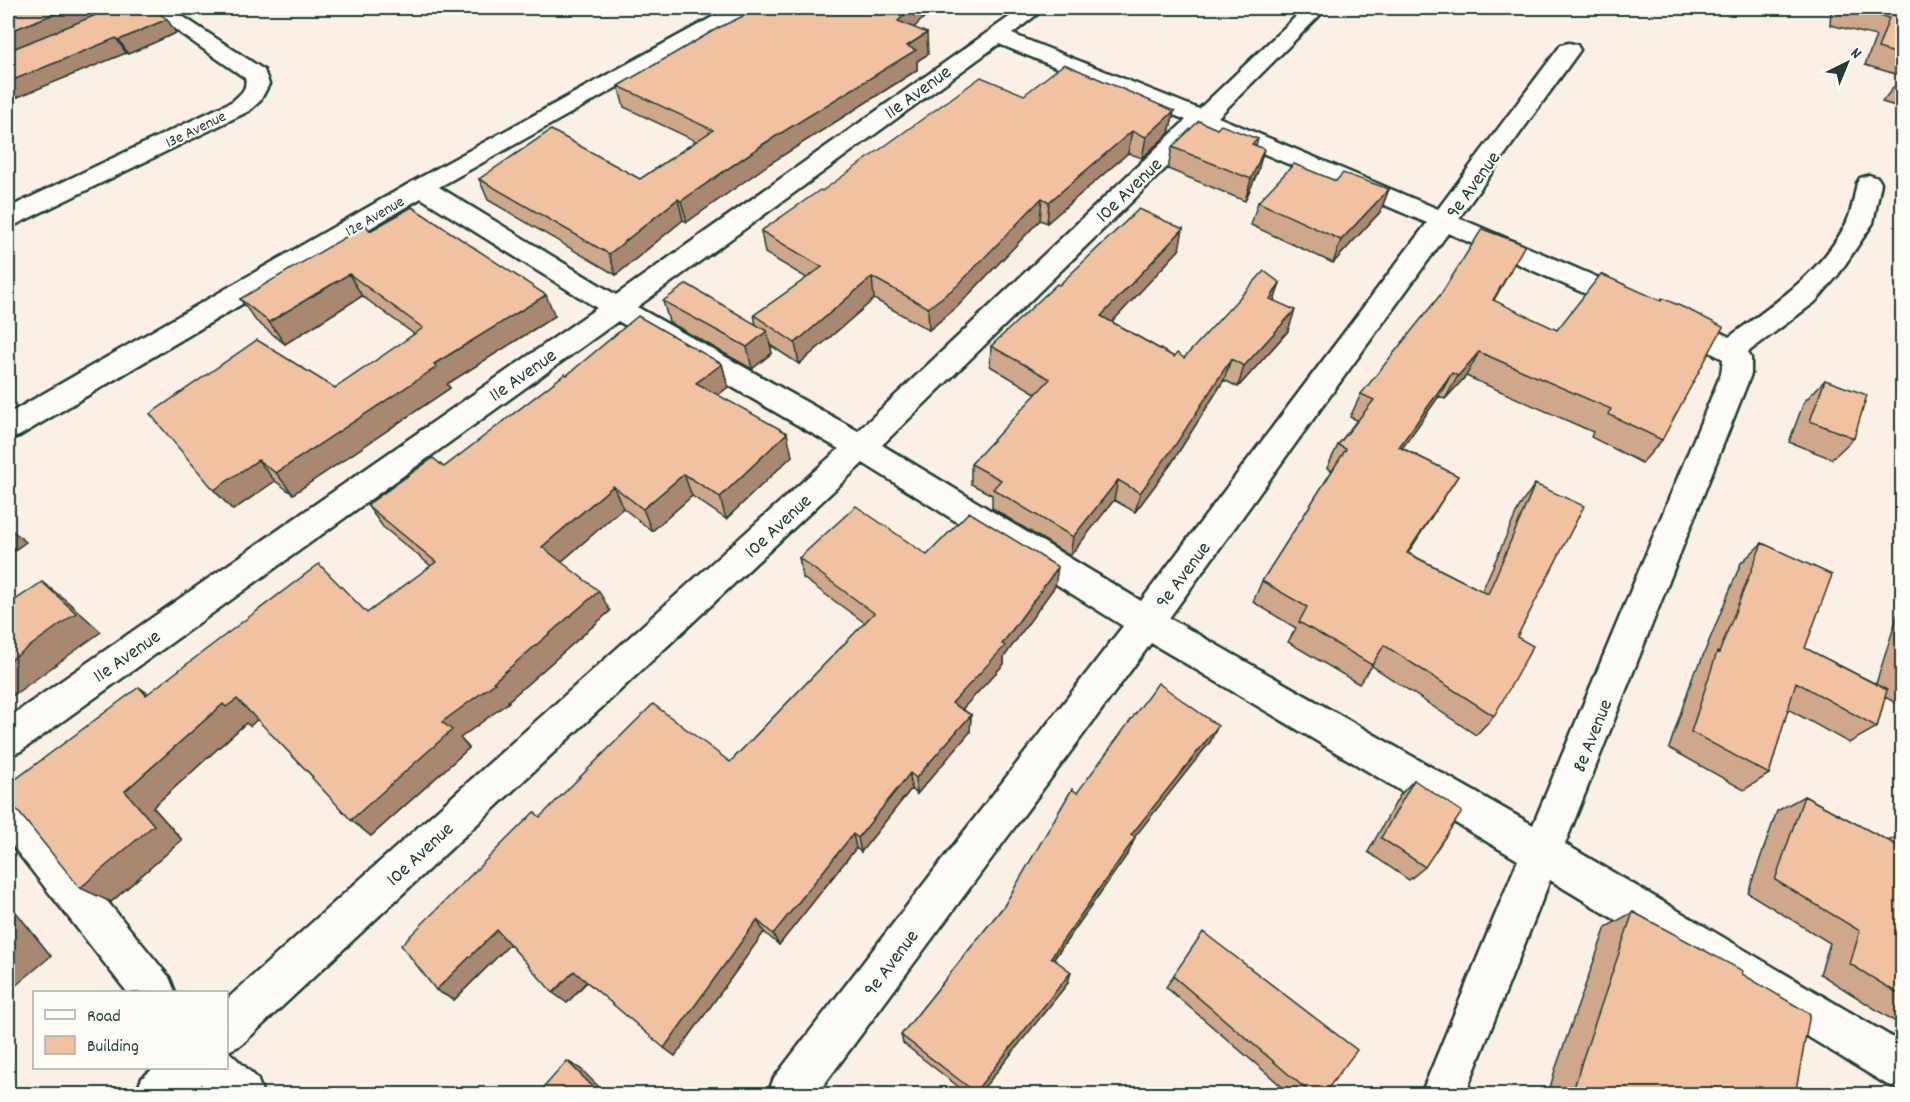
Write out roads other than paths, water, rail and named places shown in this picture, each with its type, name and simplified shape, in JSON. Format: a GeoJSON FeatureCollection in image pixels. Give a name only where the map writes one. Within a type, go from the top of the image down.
{"type":"FeatureCollection","features":[{"type":"Feature","properties":{"kind":"street","name":"12e Avenue"},"geometry":{"type":"LineString","coordinates":[[8,428],[421,187],[744,8]]}},
{"type":"Feature","properties":{"kind":"street","name":"11e Avenue"},"geometry":{"type":"LineString","coordinates":[[8,739],[617,308],[1035,8]]}},
{"type":"Feature","properties":{"kind":"street","name":"10e Avenue"},"geometry":{"type":"LineString","coordinates":[[228,1028],[861,447],[1317,8]]}},
{"type":"Feature","properties":{"kind":"street","name":"13e Avenue"},"geometry":{"type":"LineString","coordinates":[[8,218],[241,106],[252,96],[258,84],[256,75],[163,9]]}},
{"type":"Feature","properties":{"kind":"street"},"geometry":{"type":"LineString","coordinates":[[995,35],[1201,118],[1680,324],[1734,362],[1829,269],[1860,223],[1869,183]]}},
{"type":"Feature","properties":{"kind":"street","name":"9e Avenue"},"geometry":{"type":"LineString","coordinates":[[790,1095],[1146,622],[1569,50]]}},
{"type":"Feature","properties":{"kind":"street"},"geometry":{"type":"LineString","coordinates":[[421,187],[617,308],[861,447],[1146,622],[1544,853],[1902,1068]]}},
{"type":"Feature","properties":{"kind":"street","name":"8e Avenue"},"geometry":{"type":"LineString","coordinates":[[1443,1095],[1544,853],[1734,362]]}},
{"type":"Feature","properties":{"kind":"street"},"geometry":{"type":"LineString","coordinates":[[8,810],[152,991]]}},
{"type":"Feature","properties":{"kind":"street"},"geometry":{"type":"LineString","coordinates":[[158,1095],[185,1069]]}},
{"type":"Feature","properties":{"kind":"street"},"geometry":{"type":"LineString","coordinates":[[217,1069],[241,1095]]}}]}
